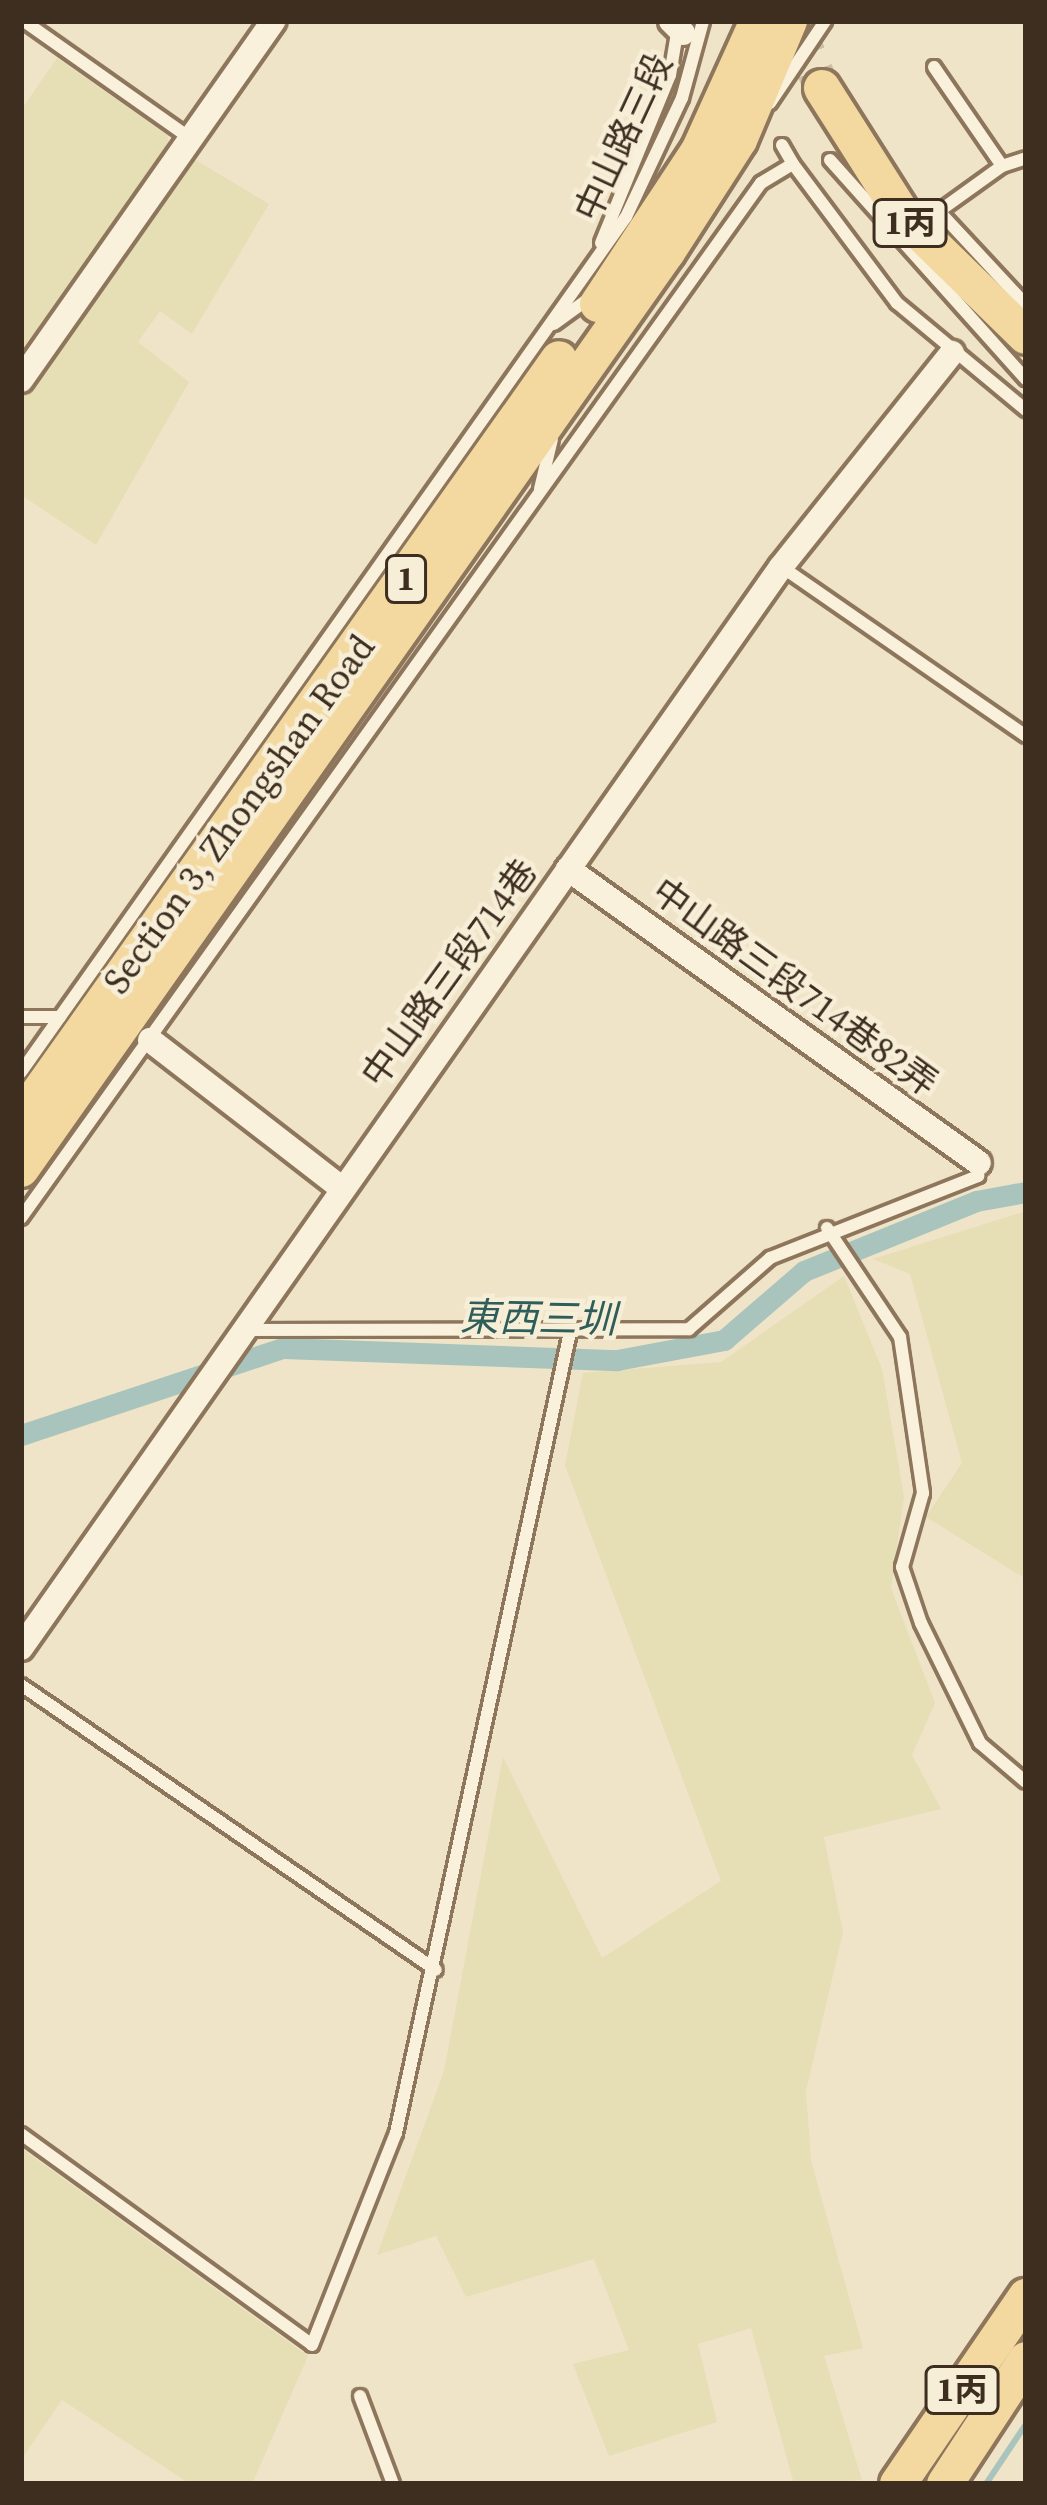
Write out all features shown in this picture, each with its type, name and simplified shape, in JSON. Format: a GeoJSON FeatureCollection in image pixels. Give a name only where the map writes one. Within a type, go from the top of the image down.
{"type":"FeatureCollection","features":[{"type":"Feature","properties":{"kind":"main road","name":"Section 3, Zhongshan Road"},"geometry":{"type":"LineString","coordinates":[[21,1118],[351,633],[606,270],[699,151],[758,21]]}},
{"type":"Feature","properties":{"kind":"main road","name":"1"},"geometry":{"type":"LineString","coordinates":[[567,388],[739,140],[789,21]]}},
{"type":"Feature","properties":{"kind":"main road","name":"1丙"},"geometry":{"type":"LineString","coordinates":[[821,88],[904,217],[1026,336]]}},
{"type":"Feature","properties":{"kind":"main road","name":"Section 3, Zhongshan Road"},"geometry":{"type":"LineString","coordinates":[[21,1169],[525,486],[567,388]]}},
{"type":"Feature","properties":{"kind":"main road","name":"1丙"},"geometry":{"type":"LineString","coordinates":[[898,2484],[1026,2296]]}},
{"type":"Feature","properties":{"kind":"main road","name":"1丙"},"geometry":{"type":"LineString","coordinates":[[944,2484],[1026,2360]]}},
{"type":"Feature","properties":{"kind":"street"},"geometry":{"type":"LineString","coordinates":[[21,380],[273,21]]}},
{"type":"Feature","properties":{"kind":"street","name":"中山路三段714巷"},"geometry":{"type":"LineString","coordinates":[[21,1648],[244,1331],[339,1186],[782,566],[952,353]]}},
{"type":"Feature","properties":{"kind":"street","name":"中山路三段714巷82弄"},"geometry":{"type":"LineString","coordinates":[[568,869],[979,1163]]}},
{"type":"Feature","properties":{"kind":"street"},"geometry":{"type":"LineString","coordinates":[[150,1040],[339,1186]]}},
{"type":"Feature","properties":{"kind":"lane"},"geometry":{"type":"LineString","coordinates":[[24,21],[190,138]]}},
{"type":"Feature","properties":{"kind":"lane"},"geometry":{"type":"LineString","coordinates":[[739,140],[825,21]]}},
{"type":"Feature","properties":{"kind":"lane"},"geometry":{"type":"LineString","coordinates":[[543,332],[606,270],[682,24]]}},
{"type":"Feature","properties":{"kind":"lane","name":"中山路三段"},"geometry":{"type":"LineString","coordinates":[[543,332],[606,270],[682,98],[682,24]]}},
{"type":"Feature","properties":{"kind":"lane"},"geometry":{"type":"LineString","coordinates":[[934,67],[1002,166]]}},
{"type":"Feature","properties":{"kind":"lane"},"geometry":{"type":"LineString","coordinates":[[782,145],[897,303],[1026,410]]}},
{"type":"Feature","properties":{"kind":"lane"},"geometry":{"type":"LineString","coordinates":[[1026,158],[1002,166],[936,209],[1026,304]]}},
{"type":"Feature","properties":{"kind":"lane","name":"1丙"},"geometry":{"type":"LineString","coordinates":[[830,160],[1026,380]]}},
{"type":"Feature","properties":{"kind":"lane","name":"1"},"geometry":{"type":"LineString","coordinates":[[525,486],[584,430],[761,183],[793,164]]}},
{"type":"Feature","properties":{"kind":"lane","name":"Section 3, Zhongshan Road"},"geometry":{"type":"LineString","coordinates":[[21,1072],[351,633],[543,332]]}},
{"type":"Feature","properties":{"kind":"lane"},"geometry":{"type":"LineString","coordinates":[[525,486],[547,458],[567,388]]}},
{"type":"Feature","properties":{"kind":"lane"},"geometry":{"type":"LineString","coordinates":[[525,486],[547,458],[584,430]]}},
{"type":"Feature","properties":{"kind":"lane","name":"Section 3, Zhongshan Road"},"geometry":{"type":"LineString","coordinates":[[21,1218],[150,1040],[525,486]]}},
{"type":"Feature","properties":{"kind":"lane"},"geometry":{"type":"LineString","coordinates":[[782,566],[1026,736]]}},
{"type":"Feature","properties":{"kind":"lane"},"geometry":{"type":"LineString","coordinates":[[21,1017],[60,1017]]}},
{"type":"Feature","properties":{"kind":"lane"},"geometry":{"type":"LineString","coordinates":[[244,1331],[569,1337],[689,1329],[770,1258],[827,1228],[978,1176],[979,1163]]}},
{"type":"Feature","properties":{"kind":"lane"},"geometry":{"type":"LineString","coordinates":[[827,1228],[900,1337],[923,1492],[902,1567],[921,1623],[980,1743],[1026,1782]]}},
{"type":"Feature","properties":{"kind":"lane"},"geometry":{"type":"LineString","coordinates":[[21,2134],[312,2345],[396,2133],[436,1970],[569,1337]]}},
{"type":"Feature","properties":{"kind":"lane"},"geometry":{"type":"LineString","coordinates":[[21,1685],[436,1970]]}},
{"type":"Feature","properties":{"kind":"lane"},"geometry":{"type":"LineString","coordinates":[[360,2396],[393,2484]]}},
{"type":"Feature","properties":{"kind":"shaded area"},"geometry":{"type":"Polygon","coordinates":[[[57,58],[167,135],[171,151],[21,360],[21,110],[57,58]]]}},
{"type":"Feature","properties":{"kind":"shaded area"},"geometry":{"type":"Polygon","coordinates":[[[184,153],[269,204],[192,334],[160,311],[138,342],[189,382],[96,545],[21,495],[21,387],[184,153]]]}},
{"type":"Feature","properties":{"kind":"shaded area"},"geometry":{"type":"Polygon","coordinates":[[[1026,1211],[1026,1579],[926,1517],[962,1463],[910,1274],[873,1259],[1026,1211]]]}},
{"type":"Feature","properties":{"kind":"shaded area"},"geometry":{"type":"Polygon","coordinates":[[[844,1276],[882,1369],[904,1497],[891,1588],[935,1703],[912,1755],[941,1809],[824,1837],[843,1932],[806,2091],[811,2160],[863,2348],[824,2356],[862,2480],[794,2484],[751,2328],[698,2344],[717,2422],[609,2456],[573,2364],[629,2350],[594,2259],[466,2297],[436,2236],[377,2255],[444,2071],[503,1757],[602,1958],[721,1881],[565,1465],[583,1373],[721,1362],[844,1276]]]}},
{"type":"Feature","properties":{"kind":"shaded area"},"geometry":{"type":"Polygon","coordinates":[[[21,2148],[308,2356],[252,2484],[190,2484],[62,2400],[21,2460],[21,2148]]]}},
{"type":"Feature","properties":{"kind":"waterway","name":"東西三圳"},"geometry":{"type":"LineString","coordinates":[[21,1435],[283,1348],[617,1360],[724,1340],[804,1271],[976,1201],[1026,1192]]}},
{"type":"Feature","properties":{"kind":"waterway"},"geometry":{"type":"LineString","coordinates":[[986,2484],[1026,2424]]}},
{"type":"Feature","properties":{"kind":"tunnel"},"geometry":{"type":"LineString","coordinates":[[794,21],[822,88]]}}]}
